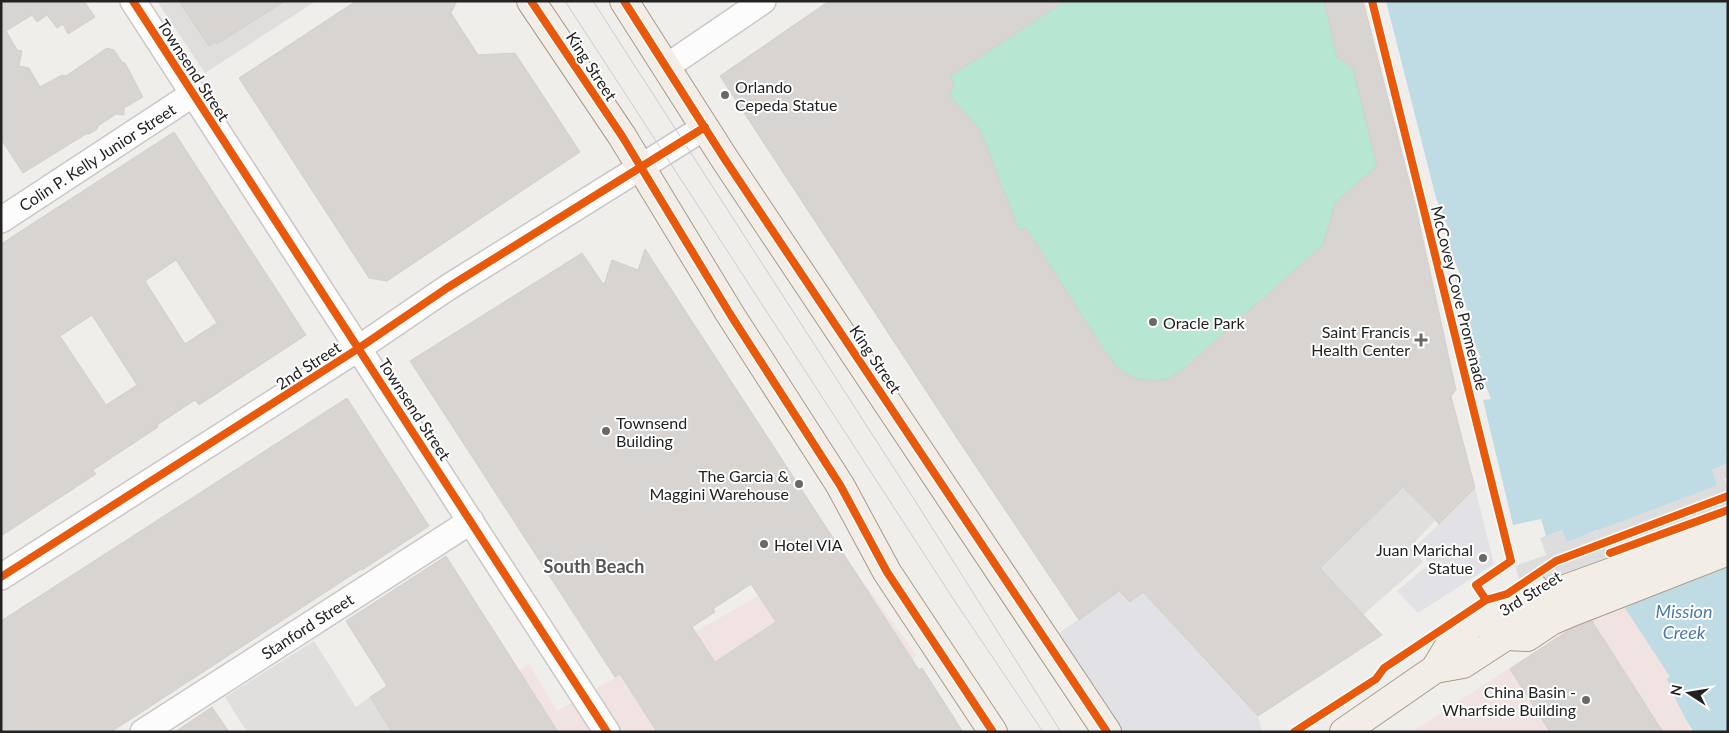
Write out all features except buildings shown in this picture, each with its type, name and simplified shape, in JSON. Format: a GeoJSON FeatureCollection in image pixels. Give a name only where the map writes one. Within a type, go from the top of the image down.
{"type":"FeatureCollection","features":[{"type":"Feature","properties":{"kind":"main road","name":"King Street"},"geometry":{"type":"LineString","coordinates":[[532,1],[641,167],[730,314],[840,485],[887,572],[993,732]]}},
{"type":"Feature","properties":{"kind":"main road","name":"King Street"},"geometry":{"type":"LineString","coordinates":[[624,1],[705,127],[1107,732]]}},
{"type":"Feature","properties":{"kind":"main road","name":"3rd Street"},"geometry":{"type":"LineString","coordinates":[[1435,670],[1463,664],[1506,636],[1526,637],[1551,621],[1572,612],[1618,572],[1728,510]]}},
{"type":"Feature","properties":{"kind":"main road","name":"3rd Street"},"geometry":{"type":"LineString","coordinates":[[1618,572],[1728,530]]}},
{"type":"Feature","properties":{"kind":"main road","name":"3rd Street"},"geometry":{"type":"LineString","coordinates":[[1355,729],[1435,670],[1452,641],[1472,624],[1490,618],[1560,572],[1618,572],[1728,551]]}},
{"type":"Feature","properties":{"kind":"street","name":"Townsend Street"},"geometry":{"type":"LineString","coordinates":[[133,1],[607,732]]}},
{"type":"Feature","properties":{"kind":"street"},"geometry":{"type":"LineString","coordinates":[[666,67],[763,1]]}},
{"type":"Feature","properties":{"kind":"street","name":"Colin P. Kelly Junior Street"},"geometry":{"type":"LineString","coordinates":[[1,220],[193,94]]}},
{"type":"Feature","properties":{"kind":"street","name":"2nd Street"},"geometry":{"type":"LineString","coordinates":[[1,577],[359,348],[463,279],[705,127]]}},
{"type":"Feature","properties":{"kind":"street","name":"Stanford Street"},"geometry":{"type":"LineString","coordinates":[[143,732],[471,521]]}},
{"type":"Feature","properties":{"kind":"shaded area"},"geometry":{"type":"Polygon","coordinates":[[[157,1],[316,1],[205,73],[157,1]]]}},
{"type":"Feature","properties":{"kind":"shaded area"},"geometry":{"type":"Polygon","coordinates":[[[1403,487],[1435,521],[1410,547],[1423,562],[1363,615],[1320,568],[1403,487]]]}},
{"type":"Feature","properties":{"kind":"shaded area"},"geometry":{"type":"Polygon","coordinates":[[[1475,488],[1494,564],[1418,613],[1397,591],[1430,563],[1415,547],[1475,488]]]}},
{"type":"Feature","properties":{"kind":"shaded area"},"geometry":{"type":"Polygon","coordinates":[[[840,549],[917,656],[796,732],[430,732],[529,664],[557,711],[840,549]]]}},
{"type":"Feature","properties":{"kind":"shaded area"},"geometry":{"type":"Polygon","coordinates":[[[1119,591],[1130,602],[1143,592],[1258,716],[1264,732],[1120,732],[1059,633],[1119,591]]]}},
{"type":"Feature","properties":{"kind":"shaded area"},"geometry":{"type":"Polygon","coordinates":[[[1621,602],[1670,677],[1671,689],[1675,699],[1694,732],[1412,732],[1588,616],[1621,602]]]}},
{"type":"Feature","properties":{"kind":"shaded area"},"geometry":{"type":"Polygon","coordinates":[[[314,641],[356,707],[370,697],[392,732],[247,732],[225,697],[314,641]]]}},
{"type":"Feature","properties":{"kind":"green space","name":"Oracle Park"},"geometry":{"type":"Polygon","coordinates":[[[918,1],[1337,1],[1435,351],[1092,566],[1113,596],[1079,620],[957,438],[720,76],[918,1]]]}},
{"type":"Feature","properties":{"kind":"water","name":"Mission Creek"},"geometry":{"type":"Polygon","coordinates":[[[1386,1],[1728,1],[1728,452],[1726,452],[1728,463],[1712,470],[1728,488],[1728,732],[1694,732],[1690,726],[1667,679],[1670,677],[1621,602],[1624,601],[1597,530],[1567,543],[1562,530],[1546,536],[1541,519],[1513,525],[1483,400],[1491,399],[1475,359],[1481,358],[1464,319],[1470,317],[1455,279],[1461,276],[1445,239],[1452,237],[1436,198],[1386,1]]]}},
{"type":"Feature","properties":{"kind":"pier"},"geometry":{"type":"Polygon","coordinates":[[[1728,463],[1728,477],[1724,479],[1728,488],[1728,562],[1533,620],[1515,566],[1546,555],[1540,538],[1562,530],[1567,542],[1717,485],[1712,470],[1728,463]]]}},
{"type":"Feature","properties":{"kind":"tram line"},"geometry":{"type":"LineString","coordinates":[[565,1],[954,600],[1043,732]]}},
{"type":"Feature","properties":{"kind":"tram line"},"geometry":{"type":"LineString","coordinates":[[593,1],[919,507],[1061,732]]}},
{"type":"Feature","properties":{"kind":"cycle path"},"geometry":{"type":"LineString","coordinates":[[133,1],[607,732]]}},
{"type":"Feature","properties":{"kind":"cycle path"},"geometry":{"type":"LineString","coordinates":[[531,1],[622,136],[730,314],[840,485],[887,572],[993,732]]}},
{"type":"Feature","properties":{"kind":"cycle path"},"geometry":{"type":"LineString","coordinates":[[624,1],[724,158],[1107,732]]}},
{"type":"Feature","properties":{"kind":"cycle path","name":"McCovey Cove Promenade"},"geometry":{"type":"LineString","coordinates":[[1372,1],[1511,561],[1476,585],[1486,600]]}},
{"type":"Feature","properties":{"kind":"cycle path"},"geometry":{"type":"LineString","coordinates":[[1,577],[359,348],[447,288],[705,127]]}},
{"type":"Feature","properties":{"kind":"cycle path"},"geometry":{"type":"LineString","coordinates":[[1294,732],[1376,679],[1384,668],[1486,600],[1507,594],[1556,561],[1728,496]]}},
{"type":"Feature","properties":{"kind":"cycle path"},"geometry":{"type":"LineString","coordinates":[[1610,553],[1728,510]]}},
{"type":"Feature","properties":{"kind":"place","name":"Orlando Cepeda Statue"},"geometry":{"type":"Point","coordinates":[725,95]}},
{"type":"Feature","properties":{"kind":"place","name":"Oracle Park"},"geometry":{"type":"Point","coordinates":[1153,322]}},
{"type":"Feature","properties":{"kind":"place","name":"Saint Francis Health Center"},"geometry":{"type":"Point","coordinates":[1421,340]}},
{"type":"Feature","properties":{"kind":"place","name":"Townsend Building"},"geometry":{"type":"Point","coordinates":[606,431]}},
{"type":"Feature","properties":{"kind":"place","name":"The Garcia & Maggini Warehouse"},"geometry":{"type":"Point","coordinates":[799,484]}},
{"type":"Feature","properties":{"kind":"place","name":"Hotel VIA"},"geometry":{"type":"Point","coordinates":[764,544]}},
{"type":"Feature","properties":{"kind":"place","name":"Juan Marichal Statue"},"geometry":{"type":"Point","coordinates":[1483,558]}},
{"type":"Feature","properties":{"kind":"place","name":"China Basin - Wharfside Building"},"geometry":{"type":"Point","coordinates":[1586,700]}},
{"type":"Feature","properties":{"kind":"district","name":"South Beach"},"geometry":{"type":"Point","coordinates":[594,566]}}]}
